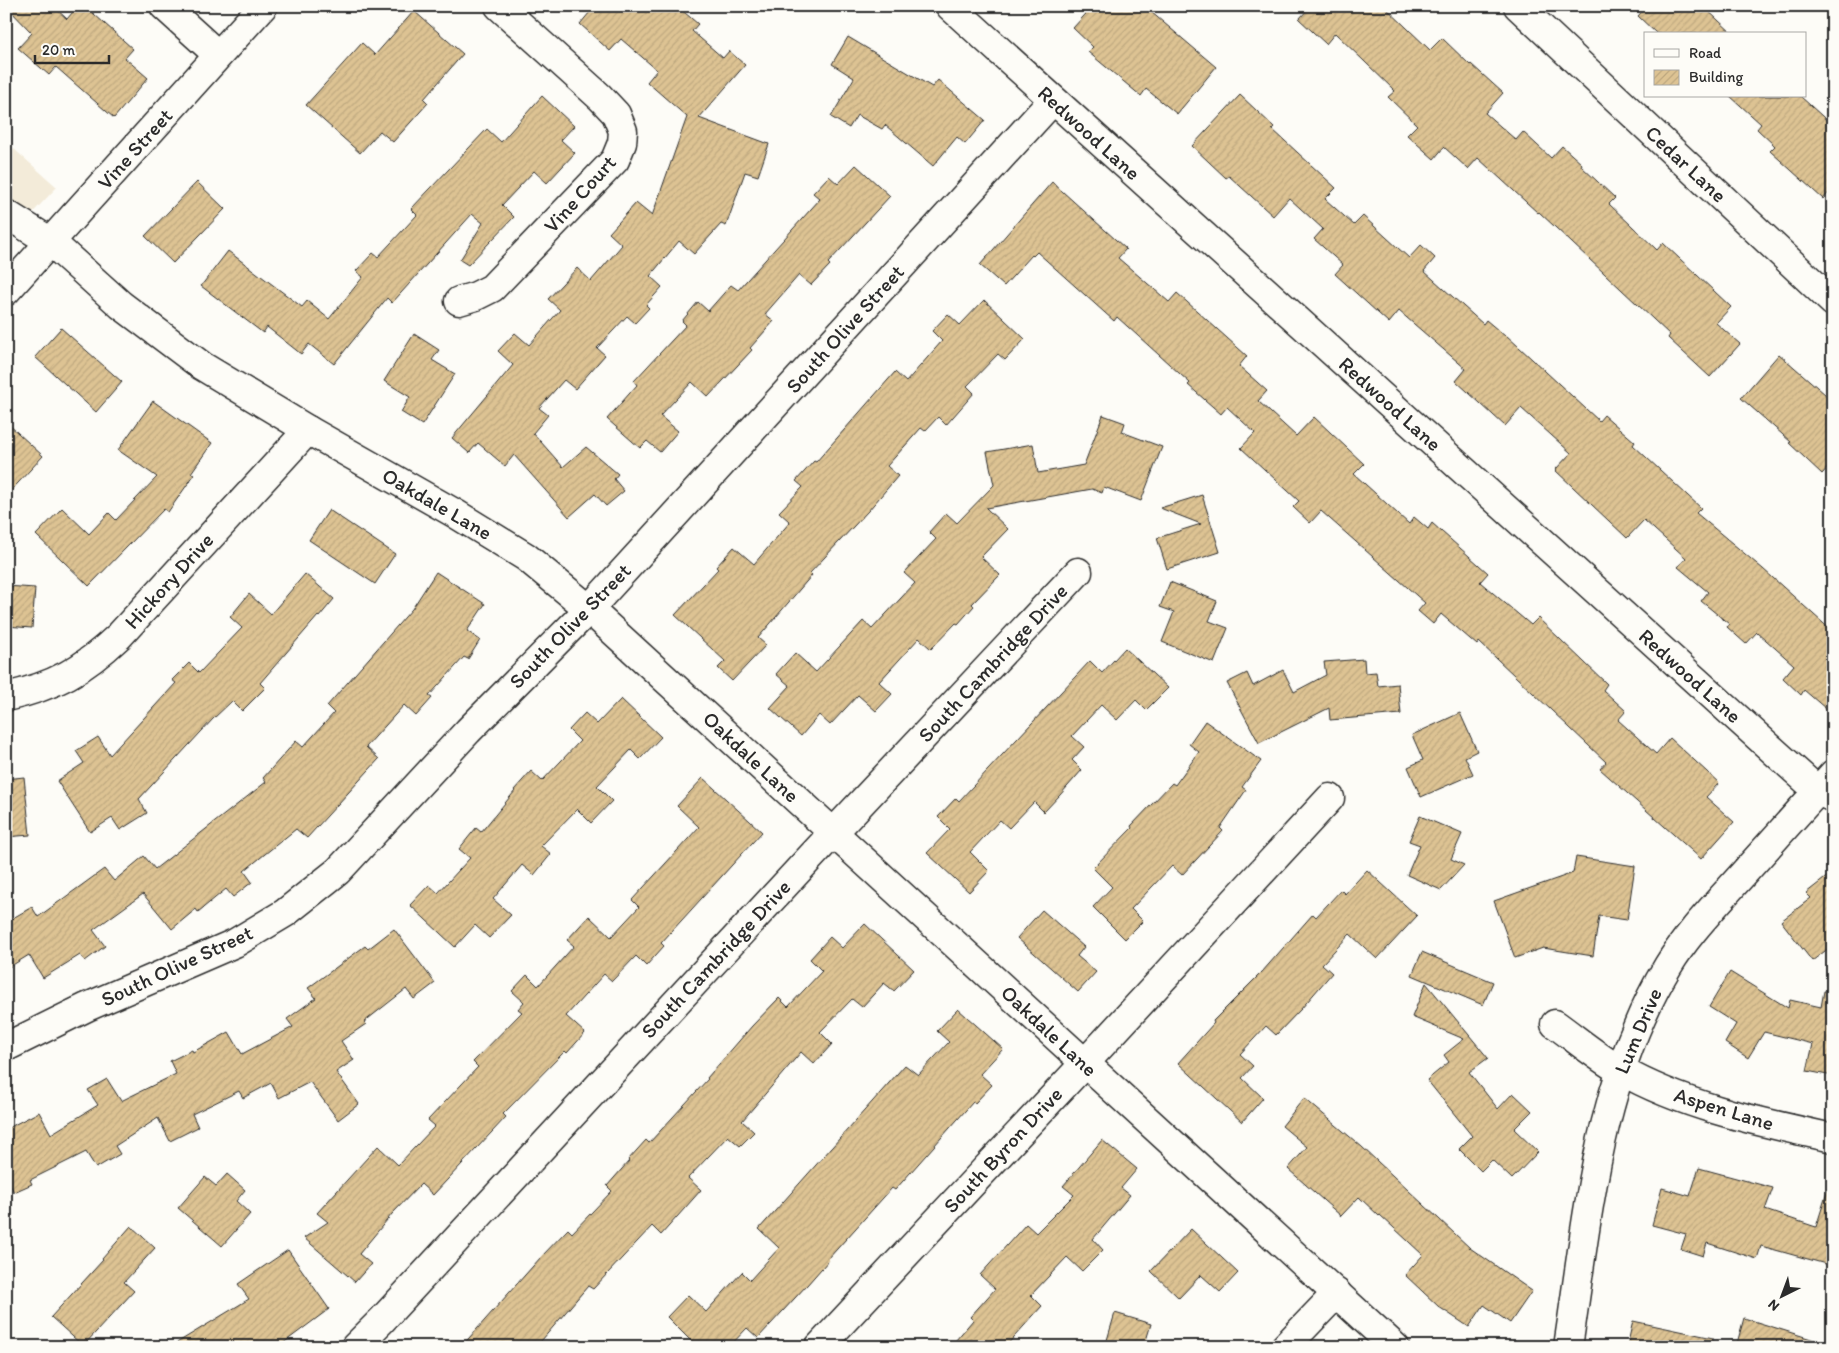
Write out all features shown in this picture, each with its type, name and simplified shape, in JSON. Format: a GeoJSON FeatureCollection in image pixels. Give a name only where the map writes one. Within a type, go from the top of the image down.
{"type":"FeatureCollection","features":[{"type":"Feature","properties":{"kind":"street"},"geometry":{"type":"LineString","coordinates":[[164,6],[218,55]]}},
{"type":"Feature","properties":{"kind":"street","name":"Vine Street"},"geometry":{"type":"LineString","coordinates":[[6,291],[264,6]]}},
{"type":"Feature","properties":{"kind":"street","name":"Vine Court"},"geometry":{"type":"LineString","coordinates":[[459,301],[476,296],[492,288],[615,160],[622,143],[623,130],[616,114],[600,97],[499,6]]}},
{"type":"Feature","properties":{"kind":"street","name":"Redwood Lane"},"geometry":{"type":"LineString","coordinates":[[950,6],[1053,100],[1828,788]]}},
{"type":"Feature","properties":{"kind":"street","name":"Cedar Lane"},"geometry":{"type":"LineString","coordinates":[[1518,6],[1833,302]]}},
{"type":"Feature","properties":{"kind":"street","name":"South Olive Street"},"geometry":{"type":"LineString","coordinates":[[6,1047],[86,1007],[235,944],[285,913],[338,871],[468,731],[589,609],[1053,100]]}},
{"type":"Feature","properties":{"kind":"street","name":"Oakdale Lane"},"geometry":{"type":"LineString","coordinates":[[6,214],[50,242],[121,305],[202,366],[308,430],[456,514],[526,558],[589,609],[1395,1347]]}},
{"type":"Feature","properties":{"kind":"street","name":"Hickory Drive"},"geometry":{"type":"LineString","coordinates":[[6,697],[36,690],[57,681],[82,668],[102,652],[120,636],[308,430]]}},
{"type":"Feature","properties":{"kind":"street","name":"South Cambridge Drive"},"geometry":{"type":"LineString","coordinates":[[355,1347],[1078,572]]}},
{"type":"Feature","properties":{"kind":"street","name":"Lum Drive"},"geometry":{"type":"LineString","coordinates":[[1568,1347],[1600,1142],[1619,1070],[1643,1010],[1668,964],[1700,923],[1828,788]]}},
{"type":"Feature","properties":{"kind":"street","name":"South Byron Drive"},"geometry":{"type":"LineString","coordinates":[[818,1347],[1084,1064],[1330,798]]}},
{"type":"Feature","properties":{"kind":"street","name":"Aspen Lane"},"geometry":{"type":"LineString","coordinates":[[1555,1024],[1619,1070],[1665,1092],[1709,1108],[1833,1138]]}},
{"type":"Feature","properties":{"kind":"street"},"geometry":{"type":"LineString","coordinates":[[1285,1347],[1337,1294]]}},
{"type":"Feature","properties":{"kind":"shaded area"},"geometry":{"type":"Polygon","coordinates":[[[6,142],[57,187],[6,241],[6,142]]]}},
{"type":"Feature","properties":{"kind":"building"},"geometry":{"type":"Polygon","coordinates":[[[6,6],[53,6],[67,19],[78,6],[85,6],[133,49],[125,58],[148,78],[114,118],[56,67],[49,75],[18,48],[32,33],[6,6]]]}},
{"type":"Feature","properties":{"kind":"building"},"geometry":{"type":"Polygon","coordinates":[[[595,6],[677,6],[698,24],[692,31],[723,58],[729,51],[745,65],[699,118],[769,144],[758,176],[745,172],[726,226],[721,224],[694,254],[679,241],[650,276],[662,287],[646,305],[649,308],[635,323],[627,316],[597,348],[605,355],[575,389],[564,380],[539,408],[548,415],[533,433],[563,467],[586,447],[618,474],[614,479],[624,491],[606,506],[595,494],[569,517],[514,455],[505,466],[478,443],[469,453],[452,438],[513,365],[498,351],[515,333],[529,345],[560,310],[548,299],[577,268],[591,281],[622,245],[609,233],[636,203],[652,216],[687,117],[647,82],[657,70],[621,39],[610,51],[580,24],[595,6]]]}},
{"type":"Feature","properties":{"kind":"building"},"geometry":{"type":"Polygon","coordinates":[[[1093,6],[1144,6],[1216,67],[1177,114],[1146,89],[1141,96],[1088,52],[1093,47],[1073,28],[1093,6]]]}},
{"type":"Feature","properties":{"kind":"building"},"geometry":{"type":"Polygon","coordinates":[[[1311,6],[1384,6],[1430,50],[1442,38],[1503,93],[1485,113],[1516,140],[1523,132],[1551,158],[1562,146],[1582,164],[1581,166],[1615,198],[1609,204],[1657,250],[1663,243],[1731,307],[1716,323],[1740,344],[1710,377],[1668,338],[1670,335],[1539,212],[1478,158],[1468,169],[1444,147],[1434,159],[1407,135],[1417,125],[1388,97],[1395,91],[1335,33],[1326,44],[1299,19],[1311,6]]]}},
{"type":"Feature","properties":{"kind":"building"},"geometry":{"type":"Polygon","coordinates":[[[1647,6],[1703,6],[1731,32],[1655,32],[1638,16],[1647,6]]]}},
{"type":"Feature","properties":{"kind":"building"},"geometry":{"type":"Polygon","coordinates":[[[414,11],[463,54],[424,99],[428,103],[393,142],[380,131],[360,153],[306,105],[362,43],[375,55],[414,11]]]}},
{"type":"Feature","properties":{"kind":"building"},"geometry":{"type":"Polygon","coordinates":[[[848,37],[932,87],[938,80],[985,120],[965,144],[957,137],[933,166],[885,125],[882,129],[857,115],[849,128],[831,117],[854,78],[832,64],[848,37]]]}},
{"type":"Feature","properties":{"kind":"building"},"geometry":{"type":"Polygon","coordinates":[[[1240,95],[1274,127],[1272,129],[1336,188],[1325,199],[1354,225],[1363,216],[1409,258],[1421,245],[1435,258],[1424,271],[1483,324],[1486,320],[1506,335],[1599,421],[1604,415],[1635,442],[1633,445],[1701,508],[1696,513],[1763,569],[1833,632],[1833,715],[1804,690],[1801,695],[1783,678],[1794,665],[1757,632],[1746,644],[1727,627],[1729,624],[1701,601],[1708,592],[1678,567],[1686,558],[1644,520],[1627,538],[1555,470],[1571,453],[1521,408],[1505,426],[1456,381],[1466,369],[1399,311],[1389,323],[1335,274],[1343,265],[1314,239],[1323,229],[1289,198],[1273,216],[1229,176],[1226,178],[1192,146],[1240,95]]]}},
{"type":"Feature","properties":{"kind":"building"},"geometry":{"type":"Polygon","coordinates":[[[542,96],[574,126],[561,140],[575,153],[547,183],[534,171],[502,205],[514,217],[468,265],[460,260],[483,223],[472,214],[392,303],[387,298],[334,364],[309,344],[301,354],[267,327],[263,333],[201,286],[228,251],[302,307],[307,301],[329,319],[363,277],[356,271],[373,253],[378,257],[417,215],[411,209],[487,129],[501,142],[542,96]]]}},
{"type":"Feature","properties":{"kind":"building"},"geometry":{"type":"Polygon","coordinates":[[[1732,98],[1802,98],[1833,126],[1833,188],[1823,199],[1770,151],[1775,146],[1757,129],[1761,124],[1732,98]]]}},
{"type":"Feature","properties":{"kind":"building"},"geometry":{"type":"Polygon","coordinates":[[[856,165],[890,196],[828,263],[830,265],[811,285],[799,275],[765,314],[774,321],[750,348],[752,350],[708,397],[692,382],[660,416],[678,431],[660,452],[647,441],[640,448],[607,419],[637,385],[634,381],[686,325],[682,321],[698,302],[708,311],[731,285],[738,290],[820,199],[813,193],[829,176],[838,184],[856,165]]]}},
{"type":"Feature","properties":{"kind":"building"},"geometry":{"type":"Polygon","coordinates":[[[197,182],[225,209],[173,263],[145,236],[197,182]]]}},
{"type":"Feature","properties":{"kind":"building"},"geometry":{"type":"Polygon","coordinates":[[[1052,182],[1126,249],[1118,258],[1169,302],[1177,293],[1247,356],[1239,366],[1267,391],[1258,401],[1296,436],[1314,417],[1364,464],[1354,474],[1409,524],[1414,517],[1428,529],[1432,523],[1488,573],[1480,582],[1531,625],[1538,618],[1607,684],[1603,690],[1626,711],[1618,720],[1656,754],[1670,738],[1719,783],[1706,797],[1734,822],[1701,859],[1600,769],[1606,762],[1479,642],[1477,645],[1441,614],[1433,624],[1418,611],[1425,603],[1321,511],[1310,523],[1293,507],[1299,501],[1241,448],[1255,433],[1227,407],[1221,414],[1188,385],[1190,383],[1117,317],[1114,321],[1037,252],[1004,286],[980,265],[1052,182]]]}},
{"type":"Feature","properties":{"kind":"building"},"geometry":{"type":"Polygon","coordinates":[[[984,300],[1025,339],[1005,360],[998,354],[967,386],[974,393],[946,425],[938,417],[925,431],[921,428],[887,466],[898,476],[810,573],[812,575],[758,638],[766,645],[732,681],[718,668],[725,661],[675,615],[718,569],[716,567],[734,547],[754,564],[790,522],[779,512],[803,487],[796,481],[814,461],[816,462],[895,372],[906,382],[942,341],[932,331],[948,314],[960,325],[984,300]]]}},
{"type":"Feature","properties":{"kind":"building"},"geometry":{"type":"Polygon","coordinates":[[[61,328],[122,382],[96,412],[35,357],[61,328]]]}},
{"type":"Feature","properties":{"kind":"building"},"geometry":{"type":"Polygon","coordinates":[[[414,334],[439,350],[432,360],[455,374],[422,425],[401,412],[410,397],[384,381],[414,334]]]}},
{"type":"Feature","properties":{"kind":"building"},"geometry":{"type":"Polygon","coordinates":[[[1779,354],[1833,401],[1833,462],[1822,474],[1789,443],[1791,442],[1741,398],[1779,354]]]}},
{"type":"Feature","properties":{"kind":"building"},"geometry":{"type":"Polygon","coordinates":[[[153,401],[212,443],[191,473],[194,475],[168,512],[164,509],[89,586],[36,535],[62,508],[89,534],[109,513],[116,520],[157,477],[118,450],[153,401]]]}},
{"type":"Feature","properties":{"kind":"building"},"geometry":{"type":"Polygon","coordinates":[[[1103,415],[1125,423],[1122,432],[1162,447],[1141,501],[1104,487],[1102,493],[1092,489],[986,508],[1008,529],[981,557],[1000,575],[972,604],[974,606],[958,624],[956,623],[931,649],[919,638],[879,682],[892,694],[876,711],[858,695],[830,725],[819,715],[801,736],[770,708],[790,686],[776,674],[795,653],[816,672],[863,621],[872,629],[915,583],[904,573],[936,539],[929,532],[946,513],[957,523],[994,485],[987,452],[1033,444],[1038,473],[1084,465],[1103,415]]]}},
{"type":"Feature","properties":{"kind":"building"},"geometry":{"type":"Polygon","coordinates":[[[6,422],[43,456],[6,496],[6,422]]]}},
{"type":"Feature","properties":{"kind":"building"},"geometry":{"type":"Polygon","coordinates":[[[1202,495],[1220,552],[1167,569],[1157,538],[1201,524],[1160,508],[1202,495]]]}},
{"type":"Feature","properties":{"kind":"building"},"geometry":{"type":"Polygon","coordinates":[[[329,510],[395,554],[375,584],[309,540],[329,510]]]}},
{"type":"Feature","properties":{"kind":"building"},"geometry":{"type":"Polygon","coordinates":[[[436,572],[485,604],[467,631],[480,640],[468,659],[464,657],[429,696],[432,698],[416,716],[404,705],[366,747],[379,759],[307,838],[296,829],[244,871],[252,882],[233,897],[226,889],[198,912],[196,909],[172,929],[143,894],[93,930],[105,946],[85,961],[80,955],[43,978],[29,955],[6,969],[6,922],[32,907],[38,917],[104,869],[114,881],[144,856],[155,869],[266,782],[263,778],[296,741],[303,747],[334,713],[327,706],[412,609],[436,572]]]}},
{"type":"Feature","properties":{"kind":"building"},"geometry":{"type":"Polygon","coordinates":[[[305,574],[334,599],[260,683],[265,688],[242,711],[232,701],[213,719],[139,799],[147,813],[120,830],[112,818],[90,832],[57,781],[84,763],[76,751],[98,737],[110,755],[176,683],[172,680],[189,663],[199,673],[242,628],[230,617],[249,594],[271,614],[305,574]]]}},
{"type":"Feature","properties":{"kind":"building"},"geometry":{"type":"Polygon","coordinates":[[[1170,582],[1217,601],[1209,621],[1228,628],[1214,663],[1162,642],[1174,612],[1160,607],[1170,582]]]}},
{"type":"Feature","properties":{"kind":"building"},"geometry":{"type":"Polygon","coordinates":[[[6,586],[35,588],[32,628],[6,626],[6,586]]]}},
{"type":"Feature","properties":{"kind":"building"},"geometry":{"type":"Polygon","coordinates":[[[1125,648],[1168,688],[1146,710],[1136,700],[1117,720],[1101,705],[1072,736],[1084,747],[1072,760],[1082,770],[1060,795],[1044,812],[1034,802],[1009,828],[1000,820],[970,852],[989,871],[969,892],[927,853],[950,829],[938,817],[956,798],[959,801],[1090,661],[1102,673],[1125,648]]]}},
{"type":"Feature","properties":{"kind":"building"},"geometry":{"type":"Polygon","coordinates":[[[1364,659],[1365,673],[1376,672],[1378,686],[1398,684],[1401,714],[1330,720],[1329,708],[1259,743],[1227,683],[1247,673],[1253,686],[1283,670],[1294,692],[1326,675],[1324,662],[1364,659]]]}},
{"type":"Feature","properties":{"kind":"building"},"geometry":{"type":"Polygon","coordinates":[[[621,699],[661,737],[640,759],[631,750],[597,786],[612,801],[591,823],[577,809],[541,846],[551,854],[534,875],[522,865],[493,899],[511,915],[489,938],[475,925],[455,947],[410,905],[429,885],[438,893],[470,858],[459,849],[476,828],[481,832],[531,771],[542,781],[580,741],[569,730],[585,713],[597,724],[621,699]]]}},
{"type":"Feature","properties":{"kind":"building"},"geometry":{"type":"Polygon","coordinates":[[[1460,713],[1477,751],[1465,757],[1473,774],[1421,797],[1408,767],[1423,760],[1412,735],[1460,713]]]}},
{"type":"Feature","properties":{"kind":"building"},"geometry":{"type":"Polygon","coordinates":[[[1205,721],[1261,761],[1242,787],[1246,790],[1220,828],[1223,831],[1182,875],[1172,866],[1131,909],[1143,921],[1125,939],[1093,907],[1112,887],[1093,868],[1172,783],[1175,785],[1199,752],[1189,744],[1205,721]]]}},
{"type":"Feature","properties":{"kind":"building"},"geometry":{"type":"Polygon","coordinates":[[[24,777],[30,835],[6,837],[6,779],[24,777]]]}},
{"type":"Feature","properties":{"kind":"building"},"geometry":{"type":"Polygon","coordinates":[[[703,778],[762,832],[661,943],[664,946],[646,966],[636,956],[612,981],[604,974],[566,1016],[585,1033],[567,1053],[565,1051],[503,1114],[506,1117],[433,1195],[421,1184],[392,1214],[359,1254],[371,1264],[355,1282],[304,1238],[328,1222],[317,1213],[378,1146],[398,1165],[435,1126],[428,1120],[478,1067],[473,1062],[522,1012],[518,1009],[524,1002],[512,991],[527,975],[538,986],[574,946],[567,940],[589,916],[611,937],[639,907],[632,900],[699,827],[677,806],[703,778]]]}},
{"type":"Feature","properties":{"kind":"building"},"geometry":{"type":"Polygon","coordinates":[[[1420,816],[1462,834],[1451,859],[1464,865],[1441,890],[1407,875],[1420,845],[1409,841],[1420,816]]]}},
{"type":"Feature","properties":{"kind":"building"},"geometry":{"type":"Polygon","coordinates":[[[1576,857],[1635,866],[1627,920],[1599,916],[1593,956],[1543,948],[1515,958],[1494,901],[1573,873],[1576,857]]]}},
{"type":"Feature","properties":{"kind":"building"},"geometry":{"type":"Polygon","coordinates":[[[1367,870],[1417,916],[1377,959],[1350,934],[1322,964],[1332,973],[1301,1009],[1276,1035],[1266,1026],[1240,1054],[1253,1066],[1242,1078],[1263,1098],[1242,1122],[1178,1063],[1214,1023],[1213,1021],[1262,972],[1313,914],[1316,917],[1341,890],[1345,894],[1367,870]]]}},
{"type":"Feature","properties":{"kind":"building"},"geometry":{"type":"Polygon","coordinates":[[[1833,872],[1833,945],[1812,961],[1781,921],[1811,898],[1806,893],[1833,872]]]}},
{"type":"Feature","properties":{"kind":"building"},"geometry":{"type":"Polygon","coordinates":[[[1042,910],[1084,947],[1077,956],[1096,972],[1078,992],[1017,938],[1042,910]]]}},
{"type":"Feature","properties":{"kind":"building"},"geometry":{"type":"Polygon","coordinates":[[[865,924],[914,970],[894,991],[884,983],[862,1007],[852,999],[820,1032],[832,1044],[814,1064],[801,1052],[742,1121],[754,1132],[740,1146],[728,1136],[688,1178],[701,1190],[661,1235],[652,1226],[593,1289],[588,1286],[536,1347],[461,1347],[568,1229],[572,1233],[612,1191],[607,1186],[628,1160],[646,1140],[649,1143],[708,1079],[752,1026],[779,998],[788,1007],[822,971],[810,959],[830,937],[842,948],[865,924]]]}},
{"type":"Feature","properties":{"kind":"building"},"geometry":{"type":"Polygon","coordinates":[[[394,929],[435,983],[414,999],[406,989],[364,1022],[366,1024],[341,1041],[354,1060],[336,1072],[359,1104],[338,1120],[310,1082],[279,1098],[271,1083],[243,1098],[239,1091],[192,1114],[198,1127],[170,1141],[158,1118],[115,1146],[120,1154],[96,1168],[86,1152],[30,1180],[32,1184],[14,1192],[6,1177],[6,1129],[39,1112],[51,1134],[98,1105],[88,1090],[107,1079],[121,1101],[176,1074],[170,1061],[192,1050],[193,1052],[229,1032],[242,1054],[293,1027],[287,1019],[316,998],[308,988],[365,946],[368,949],[394,929]]]}},
{"type":"Feature","properties":{"kind":"building"},"geometry":{"type":"Polygon","coordinates":[[[1422,952],[1493,982],[1483,1005],[1412,975],[1422,952]]]}},
{"type":"Feature","properties":{"kind":"building"},"geometry":{"type":"Polygon","coordinates":[[[1730,972],[1788,1008],[1790,1000],[1821,1007],[1824,991],[1833,992],[1833,1076],[1807,1071],[1813,1044],[1764,1032],[1748,1058],[1725,1043],[1736,1024],[1709,1007],[1730,972]]]}},
{"type":"Feature","properties":{"kind":"building"},"geometry":{"type":"Polygon","coordinates":[[[1426,983],[1488,1058],[1469,1072],[1498,1109],[1513,1093],[1532,1111],[1514,1129],[1538,1152],[1512,1179],[1492,1160],[1481,1171],[1459,1149],[1472,1136],[1427,1080],[1449,1062],[1444,1055],[1464,1039],[1412,1017],[1426,983]]]}},
{"type":"Feature","properties":{"kind":"building"},"geometry":{"type":"Polygon","coordinates":[[[958,1009],[1003,1049],[980,1074],[992,1085],[975,1103],[973,1102],[895,1190],[892,1188],[758,1338],[747,1328],[729,1347],[697,1347],[667,1317],[688,1295],[706,1312],[742,1272],[750,1280],[779,1248],[759,1229],[905,1065],[918,1075],[949,1042],[937,1031],[958,1009]]]}},
{"type":"Feature","properties":{"kind":"building"},"geometry":{"type":"Polygon","coordinates":[[[1304,1098],[1362,1147],[1470,1248],[1532,1291],[1510,1323],[1484,1305],[1469,1327],[1439,1307],[1405,1275],[1423,1255],[1380,1215],[1359,1197],[1341,1216],[1288,1169],[1307,1147],[1282,1126],[1304,1098]]]}},
{"type":"Feature","properties":{"kind":"building"},"geometry":{"type":"Polygon","coordinates":[[[1102,1140],[1137,1169],[1121,1188],[1130,1195],[1093,1239],[1103,1250],[1082,1271],[1067,1257],[1031,1295],[1042,1306],[1005,1347],[950,1347],[973,1320],[970,1317],[995,1289],[980,1275],[1026,1224],[1036,1233],[1074,1195],[1063,1186],[1102,1140]]]}},
{"type":"Feature","properties":{"kind":"building"},"geometry":{"type":"Polygon","coordinates":[[[1699,1168],[1773,1188],[1765,1210],[1816,1227],[1828,1189],[1833,1190],[1833,1266],[1761,1246],[1757,1259],[1707,1243],[1703,1256],[1681,1249],[1686,1234],[1652,1225],[1662,1188],[1690,1196],[1699,1168]]]}},
{"type":"Feature","properties":{"kind":"building"},"geometry":{"type":"Polygon","coordinates":[[[227,1174],[245,1190],[236,1201],[250,1214],[222,1246],[178,1208],[205,1177],[216,1186],[227,1174]]]}},
{"type":"Feature","properties":{"kind":"building"},"geometry":{"type":"Polygon","coordinates":[[[131,1226],[155,1248],[124,1282],[134,1291],[83,1346],[51,1317],[131,1226]]]}},
{"type":"Feature","properties":{"kind":"building"},"geometry":{"type":"Polygon","coordinates":[[[1191,1229],[1238,1273],[1220,1292],[1201,1275],[1179,1298],[1151,1271],[1191,1229]]]}},
{"type":"Feature","properties":{"kind":"building"},"geometry":{"type":"Polygon","coordinates":[[[288,1250],[329,1309],[278,1347],[170,1347],[249,1299],[238,1284],[288,1250]]]}},
{"type":"Feature","properties":{"kind":"building"},"geometry":{"type":"Polygon","coordinates":[[[1115,1313],[1151,1324],[1144,1347],[1105,1347],[1115,1313]]]}},
{"type":"Feature","properties":{"kind":"building"},"geometry":{"type":"Polygon","coordinates":[[[1744,1318],[1821,1342],[1820,1347],[1736,1347],[1744,1318]]]}},
{"type":"Feature","properties":{"kind":"building"},"geometry":{"type":"Polygon","coordinates":[[[1633,1321],[1713,1338],[1713,1347],[1627,1347],[1633,1321]]]}}]}
